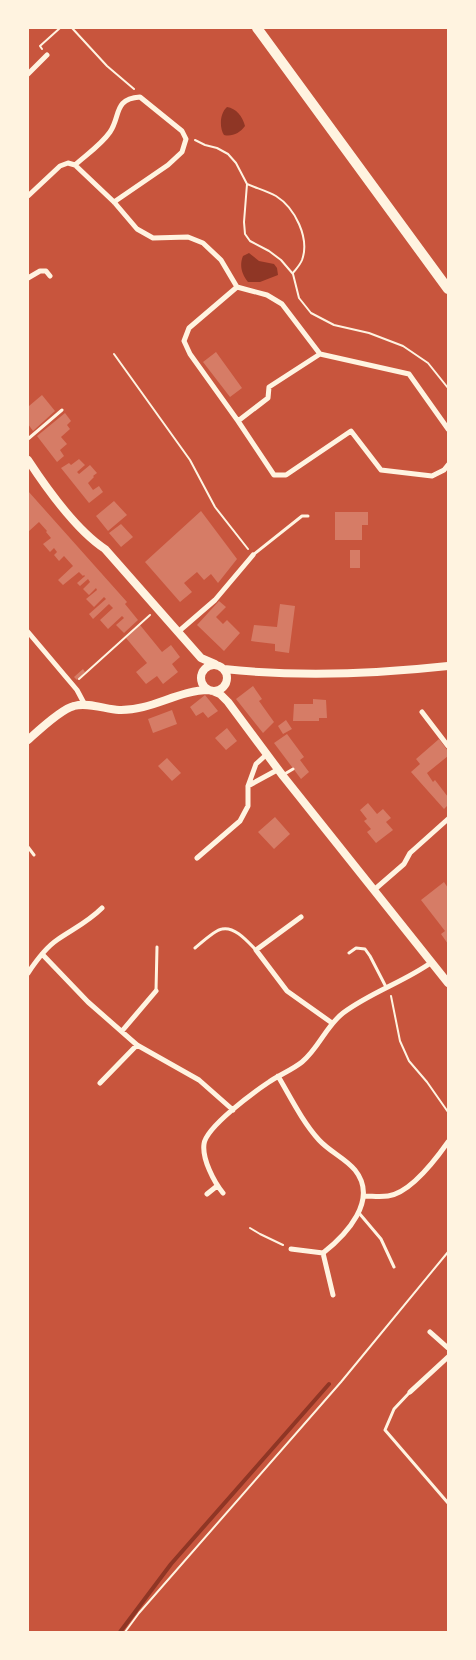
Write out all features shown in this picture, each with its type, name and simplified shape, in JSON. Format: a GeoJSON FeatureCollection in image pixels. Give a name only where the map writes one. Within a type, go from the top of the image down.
{"type":"FeatureCollection","features":[{"type":"Feature","properties":{"kind":"highway"},"geometry":{"type":"LineString","coordinates":[[257,28],[448,289]]}},
{"type":"Feature","properties":{"kind":"street"},"geometry":{"type":"LineString","coordinates":[[28,74],[47,55]]}},
{"type":"Feature","properties":{"kind":"street"},"geometry":{"type":"LineString","coordinates":[[75,165],[109,133],[114,125],[118,108],[130,98],[140,97],[182,131],[186,139],[182,152],[168,165],[114,202]]}},
{"type":"Feature","properties":{"kind":"street"},"geometry":{"type":"LineString","coordinates":[[28,196],[60,166],[68,163],[75,165],[114,202],[137,229],[153,238],[188,237],[203,243],[221,260],[237,287],[267,295],[282,304],[320,354],[409,374],[448,429]]}},
{"type":"Feature","properties":{"kind":"street"},"geometry":{"type":"LineString","coordinates":[[28,278],[40,271],[46,271],[50,276]]}},
{"type":"Feature","properties":{"kind":"street"},"geometry":{"type":"LineString","coordinates":[[237,287],[189,328],[184,340],[190,354],[274,475],[286,476],[351,431],[381,470],[432,476],[444,470],[448,465]]}},
{"type":"Feature","properties":{"kind":"street"},"geometry":{"type":"LineString","coordinates":[[238,421],[268,398],[270,387],[320,354]]}},
{"type":"Feature","properties":{"kind":"street"},"geometry":{"type":"LineString","coordinates":[[28,460],[66,511],[92,541],[105,549],[201,658],[205,668],[195,690]]}},
{"type":"Feature","properties":{"kind":"street"},"geometry":{"type":"LineString","coordinates":[[178,632],[215,600],[253,555]]}},
{"type":"Feature","properties":{"kind":"street"},"geometry":{"type":"LineString","coordinates":[[28,632],[73,684],[84,705]]}},
{"type":"Feature","properties":{"kind":"street"},"geometry":{"type":"LineString","coordinates":[[201,658],[224,669],[247,671],[327,673],[410,670],[448,666]]}},
{"type":"Feature","properties":{"kind":"street"},"geometry":{"type":"LineString","coordinates":[[205,668],[215,664]]}},
{"type":"Feature","properties":{"kind":"street"},"geometry":{"type":"LineString","coordinates":[[224,669],[227,681],[228,702]]}},
{"type":"Feature","properties":{"kind":"street"},"geometry":{"type":"LineString","coordinates":[[28,740],[72,706],[84,705],[120,710],[137,709],[195,690],[211,691],[221,689],[227,681],[247,671]]}},
{"type":"Feature","properties":{"kind":"street"},"geometry":{"type":"LineString","coordinates":[[201,678],[203,686],[220,694],[228,702],[448,983]]}},
{"type":"Feature","properties":{"kind":"street"},"geometry":{"type":"LineString","coordinates":[[422,712],[448,746]]}},
{"type":"Feature","properties":{"kind":"street"},"geometry":{"type":"LineString","coordinates":[[198,858],[240,821],[248,806],[248,786],[256,764],[267,754]]}},
{"type":"Feature","properties":{"kind":"street"},"geometry":{"type":"LineString","coordinates":[[248,786],[281,772]]}},
{"type":"Feature","properties":{"kind":"street"},"geometry":{"type":"LineString","coordinates":[[374,890],[404,864],[410,853],[448,819]]}},
{"type":"Feature","properties":{"kind":"street"},"geometry":{"type":"LineString","coordinates":[[28,973],[42,954],[56,941],[92,918],[102,908]]}},
{"type":"Feature","properties":{"kind":"street"},"geometry":{"type":"LineString","coordinates":[[301,917],[256,950],[287,991],[332,1023]]}},
{"type":"Feature","properties":{"kind":"street"},"geometry":{"type":"LineString","coordinates":[[42,954],[88,1002],[137,1045],[199,1080],[233,1110]]}},
{"type":"Feature","properties":{"kind":"street"},"geometry":{"type":"LineString","coordinates":[[223,1193],[217,1186],[207,1164],[204,1144],[214,1127],[252,1093],[301,1062],[314,1050],[332,1023],[363,998],[416,973],[432,962]]}},
{"type":"Feature","properties":{"kind":"street"},"geometry":{"type":"LineString","coordinates":[[122,1031],[156,991]]}},
{"type":"Feature","properties":{"kind":"street"},"geometry":{"type":"LineString","coordinates":[[100,1083],[137,1045]]}},
{"type":"Feature","properties":{"kind":"street"},"geometry":{"type":"LineString","coordinates":[[278,1076],[301,1116],[320,1141],[354,1170],[360,1179],[364,1196],[358,1213],[339,1240],[322,1252],[291,1249]]}},
{"type":"Feature","properties":{"kind":"street"},"geometry":{"type":"LineString","coordinates":[[364,1196],[390,1196],[406,1188],[426,1171],[448,1142]]}},
{"type":"Feature","properties":{"kind":"street"},"geometry":{"type":"LineString","coordinates":[[207,1194],[217,1186]]}},
{"type":"Feature","properties":{"kind":"street"},"geometry":{"type":"LineString","coordinates":[[322,1252],[333,1295]]}},
{"type":"Feature","properties":{"kind":"street"},"geometry":{"type":"LineString","coordinates":[[430,1332],[448,1348]]}},
{"type":"Feature","properties":{"kind":"street"},"geometry":{"type":"LineString","coordinates":[[410,1392],[448,1357]]}},
{"type":"Feature","properties":{"kind":"lane"},"geometry":{"type":"LineString","coordinates":[[28,439],[62,410]]}},
{"type":"Feature","properties":{"kind":"lane"},"geometry":{"type":"LineString","coordinates":[[253,555],[302,516],[308,516]]}},
{"type":"Feature","properties":{"kind":"lane"},"geometry":{"type":"LineString","coordinates":[[281,772],[293,769]]}},
{"type":"Feature","properties":{"kind":"lane"},"geometry":{"type":"LineString","coordinates":[[28,847],[34,855]]}},
{"type":"Feature","properties":{"kind":"lane"},"geometry":{"type":"LineString","coordinates":[[195,948],[220,929],[228,929],[242,936],[256,950]]}},
{"type":"Feature","properties":{"kind":"lane"},"geometry":{"type":"LineString","coordinates":[[156,991],[157,947]]}},
{"type":"Feature","properties":{"kind":"lane"},"geometry":{"type":"LineString","coordinates":[[349,952],[356,948],[365,949],[386,987]]}},
{"type":"Feature","properties":{"kind":"lane"},"geometry":{"type":"LineString","coordinates":[[358,1213],[381,1239],[394,1267]]}},
{"type":"Feature","properties":{"kind":"lane"},"geometry":{"type":"LineString","coordinates":[[410,1392],[394,1409],[385,1430],[448,1503]]}},
{"type":"Feature","properties":{"kind":"path"},"geometry":{"type":"LineString","coordinates":[[47,55],[40,46],[60,28]]}},
{"type":"Feature","properties":{"kind":"path"},"geometry":{"type":"LineString","coordinates":[[72,28],[107,66],[136,91]]}},
{"type":"Feature","properties":{"kind":"path"},"geometry":{"type":"LineString","coordinates":[[194,140],[228,154],[236,163],[247,184],[245,234],[250,241],[281,260],[293,274],[299,298],[312,313],[334,324],[403,346],[428,364],[448,388]]}},
{"type":"Feature","properties":{"kind":"path"},"geometry":{"type":"LineString","coordinates":[[247,184],[276,196],[288,207],[300,226],[304,248],[302,260],[293,274]]}},
{"type":"Feature","properties":{"kind":"path"},"geometry":{"type":"LineString","coordinates":[[114,354],[190,460],[215,507],[253,555]]}},
{"type":"Feature","properties":{"kind":"path"},"geometry":{"type":"LineString","coordinates":[[73,684],[157,608]]}},
{"type":"Feature","properties":{"kind":"path"},"geometry":{"type":"LineString","coordinates":[[386,987],[391,994],[400,1041],[409,1061],[427,1082],[448,1112]]}},
{"type":"Feature","properties":{"kind":"path"},"geometry":{"type":"LineString","coordinates":[[250,1228],[291,1249]]}},
{"type":"Feature","properties":{"kind":"path"},"geometry":{"type":"LineString","coordinates":[[125,1632],[139,1613],[341,1382],[448,1252]]}},
{"type":"Feature","properties":{"kind":"shaded area"},"geometry":{"type":"Polygon","coordinates":[[[227,107],[239,114],[245,126],[241,131],[233,135],[224,135],[222,132],[222,116],[227,107]]]}},
{"type":"Feature","properties":{"kind":"shaded area"},"geometry":{"type":"Polygon","coordinates":[[[249,253],[259,261],[274,264],[278,275],[260,282],[248,282],[243,273],[241,263],[243,256],[249,253]]]}},
{"type":"Feature","properties":{"kind":"building"},"geometry":{"type":"Polygon","coordinates":[[[216,352],[242,388],[230,397],[203,362],[216,352]]]}},
{"type":"Feature","properties":{"kind":"building"},"geometry":{"type":"Polygon","coordinates":[[[42,395],[55,411],[33,431],[28,424],[28,404],[29,406],[42,395]]]}},
{"type":"Feature","properties":{"kind":"building"},"geometry":{"type":"Polygon","coordinates":[[[65,413],[71,421],[67,425],[70,429],[61,437],[67,444],[60,450],[64,456],[57,462],[37,436],[65,413]]]}},
{"type":"Feature","properties":{"kind":"building"},"geometry":{"type":"Polygon","coordinates":[[[79,459],[85,465],[77,472],[79,474],[90,465],[97,473],[88,483],[93,490],[99,486],[103,492],[89,503],[61,468],[69,463],[71,465],[79,459]]]}},
{"type":"Feature","properties":{"kind":"building"},"geometry":{"type":"Polygon","coordinates":[[[28,491],[127,602],[125,604],[138,620],[124,633],[116,625],[124,618],[122,616],[108,629],[100,620],[113,608],[109,604],[93,619],[89,614],[106,599],[104,597],[94,607],[86,599],[97,590],[96,588],[89,595],[83,589],[90,582],[88,579],[80,586],[77,583],[84,575],[79,572],[63,585],[58,580],[73,566],[64,556],[59,561],[54,555],[57,552],[54,548],[50,552],[43,544],[51,538],[39,522],[28,532],[28,491]]]}},
{"type":"Feature","properties":{"kind":"building"},"geometry":{"type":"Polygon","coordinates":[[[114,501],[127,515],[108,531],[96,516],[114,501]]]}},
{"type":"Feature","properties":{"kind":"building"},"geometry":{"type":"Polygon","coordinates":[[[201,511],[237,559],[218,583],[211,574],[204,580],[197,572],[184,583],[192,592],[180,602],[145,562],[201,511]]]}},
{"type":"Feature","properties":{"kind":"building"},"geometry":{"type":"Polygon","coordinates":[[[335,512],[368,512],[368,525],[362,525],[362,540],[335,540],[335,512]]]}},
{"type":"Feature","properties":{"kind":"building"},"geometry":{"type":"Polygon","coordinates":[[[121,524],[133,537],[121,547],[109,533],[121,524]]]}},
{"type":"Feature","properties":{"kind":"building"},"geometry":{"type":"Polygon","coordinates":[[[350,550],[360,550],[360,568],[350,568],[350,550]]]}},
{"type":"Feature","properties":{"kind":"building"},"geometry":{"type":"Polygon","coordinates":[[[219,601],[226,607],[216,617],[223,624],[227,620],[240,633],[224,651],[197,625],[219,601]]]}},
{"type":"Feature","properties":{"kind":"building"},"geometry":{"type":"Polygon","coordinates":[[[280,604],[295,606],[289,653],[275,651],[275,644],[251,641],[254,625],[277,627],[280,604]]]}},
{"type":"Feature","properties":{"kind":"building"},"geometry":{"type":"Polygon","coordinates":[[[140,625],[162,652],[171,645],[180,657],[172,664],[178,672],[163,684],[157,676],[146,684],[136,672],[147,663],[126,638],[140,625]]]}},
{"type":"Feature","properties":{"kind":"building"},"geometry":{"type":"Polygon","coordinates":[[[83,669],[85,672],[77,680],[74,677],[83,669]]]}},
{"type":"Feature","properties":{"kind":"building"},"geometry":{"type":"Polygon","coordinates":[[[253,686],[262,699],[259,701],[274,722],[263,733],[236,699],[253,686]]]}},
{"type":"Feature","properties":{"kind":"building"},"geometry":{"type":"Polygon","coordinates":[[[205,695],[218,711],[208,718],[203,712],[196,716],[190,707],[205,695]]]}},
{"type":"Feature","properties":{"kind":"building"},"geometry":{"type":"Polygon","coordinates":[[[313,699],[326,700],[327,718],[319,718],[319,721],[293,721],[294,704],[313,704],[313,699]]]}},
{"type":"Feature","properties":{"kind":"building"},"geometry":{"type":"Polygon","coordinates":[[[172,710],[177,724],[153,733],[148,719],[172,710]]]}},
{"type":"Feature","properties":{"kind":"building"},"geometry":{"type":"Polygon","coordinates":[[[286,720],[292,729],[283,734],[278,726],[286,720]]]}},
{"type":"Feature","properties":{"kind":"building"},"geometry":{"type":"Polygon","coordinates":[[[227,728],[237,741],[226,750],[215,738],[227,728]]]}},
{"type":"Feature","properties":{"kind":"building"},"geometry":{"type":"Polygon","coordinates":[[[287,734],[304,757],[300,760],[309,772],[301,779],[274,743],[287,734]]]}},
{"type":"Feature","properties":{"kind":"building"},"geometry":{"type":"Polygon","coordinates":[[[439,739],[448,751],[448,756],[427,773],[448,797],[448,805],[444,809],[411,772],[420,764],[416,759],[439,739]]]}},
{"type":"Feature","properties":{"kind":"building"},"geometry":{"type":"Polygon","coordinates":[[[167,758],[181,773],[172,781],[158,766],[167,758]]]}},
{"type":"Feature","properties":{"kind":"building"},"geometry":{"type":"Polygon","coordinates":[[[368,803],[377,814],[383,809],[391,818],[386,822],[393,830],[376,843],[367,832],[371,829],[364,821],[367,819],[360,810],[368,803]]]}},
{"type":"Feature","properties":{"kind":"building"},"geometry":{"type":"Polygon","coordinates":[[[275,817],[290,834],[274,849],[258,832],[275,817]]]}},
{"type":"Feature","properties":{"kind":"building"},"geometry":{"type":"Polygon","coordinates":[[[444,882],[448,888],[448,944],[441,934],[445,931],[421,900],[444,882]]]}},
{"type":"Feature","properties":{"kind":"waterway"},"geometry":{"type":"LineString","coordinates":[[120,1632],[171,1564],[329,1384]]}}]}
